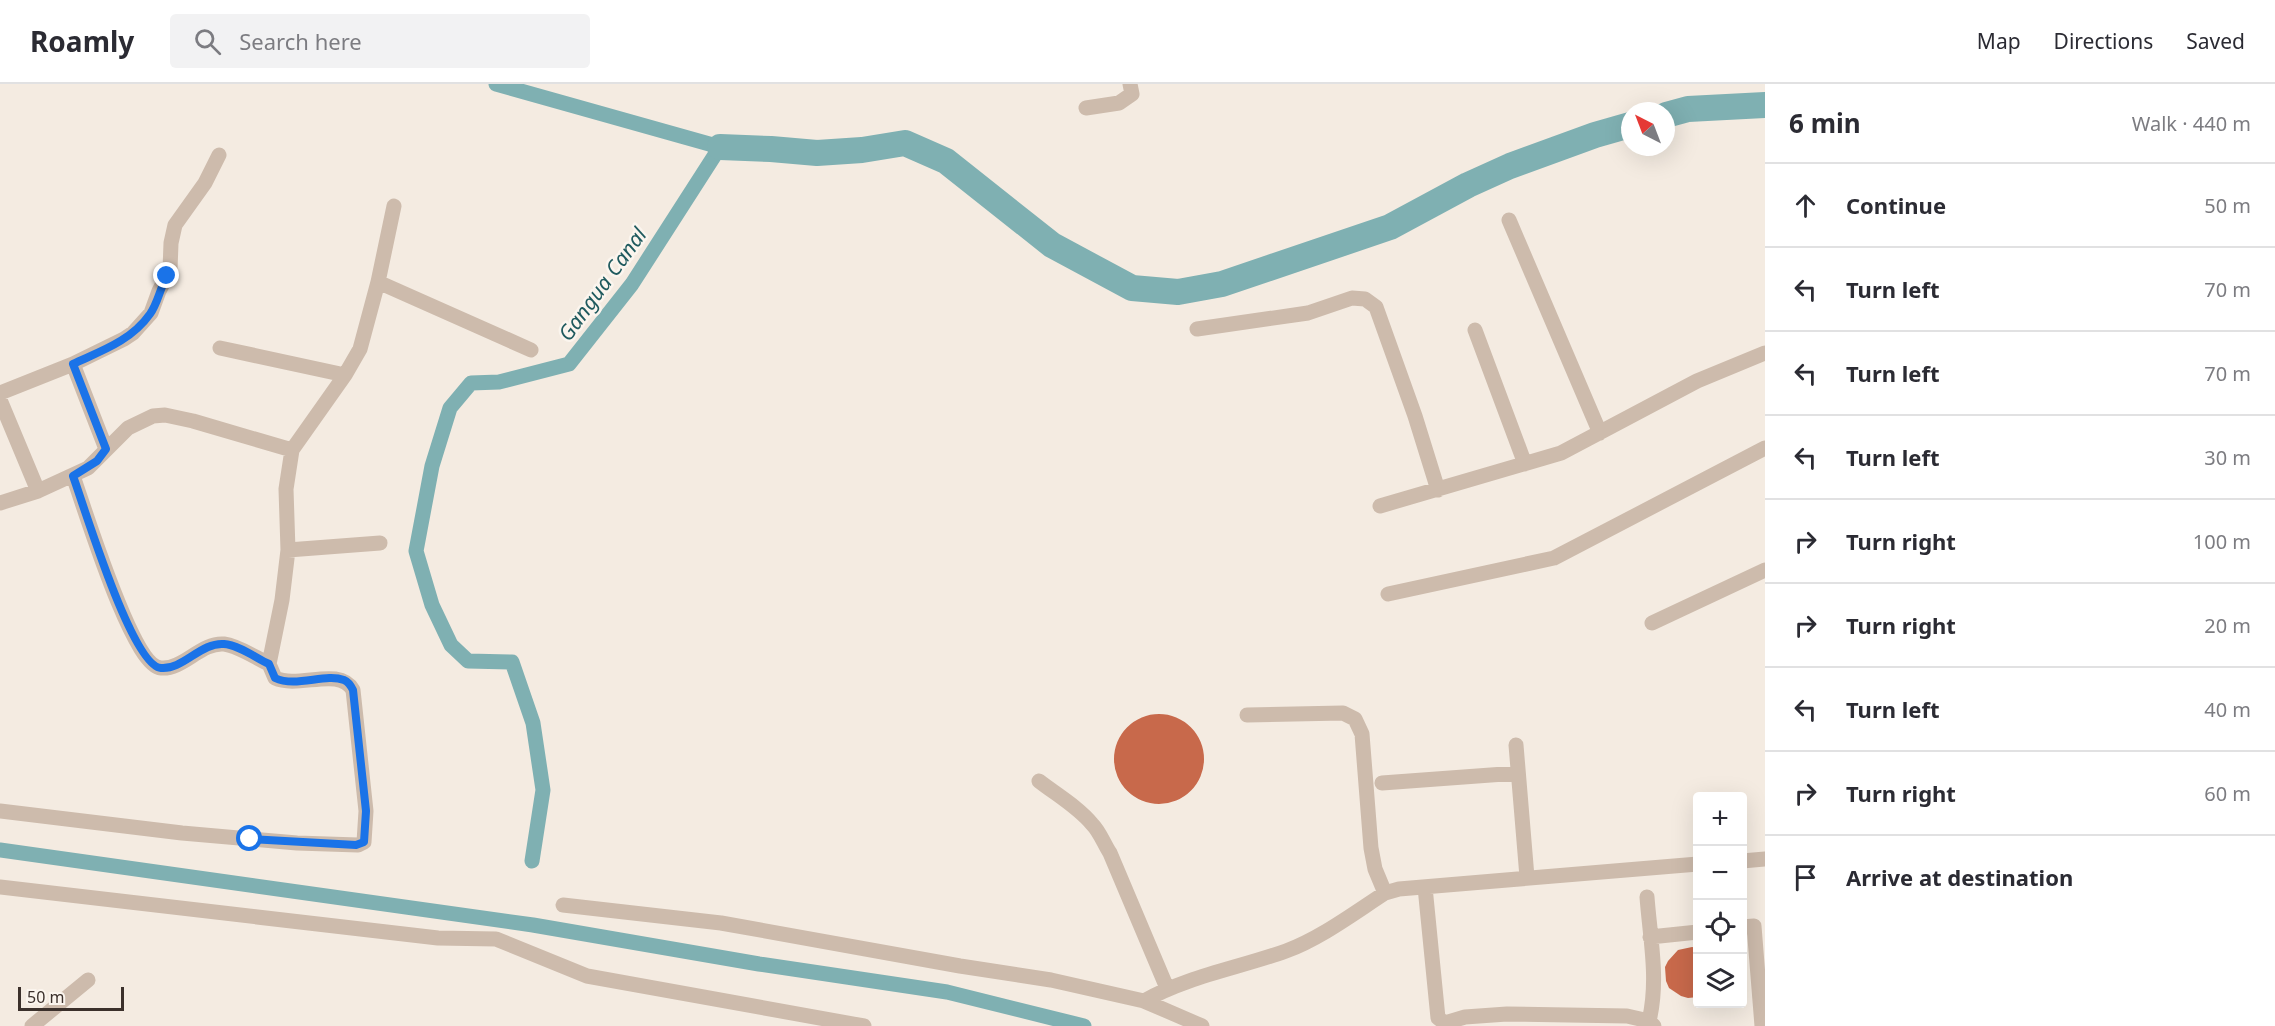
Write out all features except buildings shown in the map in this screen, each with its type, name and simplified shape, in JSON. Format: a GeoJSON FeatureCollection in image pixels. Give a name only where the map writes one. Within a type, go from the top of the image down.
{"type":"FeatureCollection","features":[{"type":"Feature","properties":{"kind":"street"},"geometry":{"type":"LineString","coordinates":[[1086,108],[1119,104],[1132,94],[1130,84]]}},
{"type":"Feature","properties":{"kind":"street"},"geometry":{"type":"LineString","coordinates":[[0,393],[73,364],[133,333],[151,313],[170,270],[171,243],[175,225],[205,183],[219,155]]}},
{"type":"Feature","properties":{"kind":"street"},"geometry":{"type":"LineString","coordinates":[[0,811],[182,833],[297,843],[362,844],[366,838],[366,811],[353,690],[349,683],[338,679],[284,682],[275,678],[269,664],[282,600],[288,549],[286,489],[292,450],[345,375],[360,348],[378,282],[394,206]]}},
{"type":"Feature","properties":{"kind":"street"},"geometry":{"type":"LineString","coordinates":[[1509,220],[1600,433]]}},
{"type":"Feature","properties":{"kind":"street"},"geometry":{"type":"LineString","coordinates":[[378,282],[531,350]]}},
{"type":"Feature","properties":{"kind":"street"},"geometry":{"type":"LineString","coordinates":[[1197,329],[1308,313],[1352,298],[1365,299],[1370,302],[1376,308],[1415,416],[1438,490]]}},
{"type":"Feature","properties":{"kind":"street"},"geometry":{"type":"LineString","coordinates":[[1475,330],[1525,464]]}},
{"type":"Feature","properties":{"kind":"street"},"geometry":{"type":"LineString","coordinates":[[220,348],[345,375]]}},
{"type":"Feature","properties":{"kind":"street"},"geometry":{"type":"LineString","coordinates":[[1380,506],[1561,453],[1697,381],[1765,353]]}},
{"type":"Feature","properties":{"kind":"street"},"geometry":{"type":"LineString","coordinates":[[73,364],[106,449]]}},
{"type":"Feature","properties":{"kind":"street"},"geometry":{"type":"LineString","coordinates":[[0,400],[38,491]]}},
{"type":"Feature","properties":{"kind":"street"},"geometry":{"type":"LineString","coordinates":[[0,503],[38,491],[73,476],[97,461],[128,428],[153,416],[165,415],[292,450]]}},
{"type":"Feature","properties":{"kind":"street"},"geometry":{"type":"LineString","coordinates":[[1388,594],[1554,558],[1765,448]]}},
{"type":"Feature","properties":{"kind":"street"},"geometry":{"type":"LineString","coordinates":[[73,476],[111,587],[149,663],[159,669],[170,667],[212,646],[225,644],[269,664]]}},
{"type":"Feature","properties":{"kind":"street"},"geometry":{"type":"LineString","coordinates":[[288,549],[380,543]]}},
{"type":"Feature","properties":{"kind":"street"},"geometry":{"type":"LineString","coordinates":[[1652,623],[1765,570]]}},
{"type":"Feature","properties":{"kind":"street"},"geometry":{"type":"LineString","coordinates":[[1247,716],[1343,713],[1355,718],[1362,734],[1371,848],[1375,869],[1385,893]]}},
{"type":"Feature","properties":{"kind":"street"},"geometry":{"type":"LineString","coordinates":[[1516,745],[1527,877]]}},
{"type":"Feature","properties":{"kind":"street"},"geometry":{"type":"LineString","coordinates":[[1382,783],[1518,773]]}},
{"type":"Feature","properties":{"kind":"street"},"geometry":{"type":"LineString","coordinates":[[1039,781],[1083,815],[1100,836],[1110,853],[1167,988]]}},
{"type":"Feature","properties":{"kind":"street"},"geometry":{"type":"LineString","coordinates":[[1747,861],[1765,860]]}},
{"type":"Feature","properties":{"kind":"street"},"geometry":{"type":"LineString","coordinates":[[1144,1001],[1167,988],[1287,951],[1308,941],[1385,893],[1399,889],[1693,864]]}},
{"type":"Feature","properties":{"kind":"street"},"geometry":{"type":"LineString","coordinates":[[0,887],[438,938],[496,939],[587,976],[864,1026]]}},
{"type":"Feature","properties":{"kind":"street"},"geometry":{"type":"LineString","coordinates":[[1425,887],[1438,1018],[1445,1023],[1465,1017],[1507,1014],[1627,1016],[1651,1023],[1654,979],[1647,897]]}},
{"type":"Feature","properties":{"kind":"street"},"geometry":{"type":"LineString","coordinates":[[563,905],[744,926],[949,965],[1062,981],[1144,1001],[1202,1026]]}},
{"type":"Feature","properties":{"kind":"street"},"geometry":{"type":"LineString","coordinates":[[1747,927],[1754,926],[1762,1026]]}},
{"type":"Feature","properties":{"kind":"street"},"geometry":{"type":"LineString","coordinates":[[1650,937],[1693,933]]}},
{"type":"Feature","properties":{"kind":"street"},"geometry":{"type":"LineString","coordinates":[[32,1026],[88,980]]}},
{"type":"Feature","properties":{"kind":"waterway","name":"Gangua Canal"},"geometry":{"type":"LineString","coordinates":[[496,84],[720,147],[632,284],[569,364],[499,382],[471,383],[450,408],[432,466],[416,551],[432,605],[451,645],[468,661],[512,662],[533,723],[543,790],[532,861]]}},
{"type":"Feature","properties":{"kind":"waterway"},"geometry":{"type":"LineString","coordinates":[[1675,113],[1688,109],[1765,105]]}},
{"type":"Feature","properties":{"kind":"waterway"},"geometry":{"type":"LineString","coordinates":[[720,147],[817,153],[862,150],[905,143],[946,161],[1052,245],[1132,288],[1178,292],[1222,284],[1390,227],[1468,185],[1510,166],[1621,128]]}},
{"type":"Feature","properties":{"kind":"waterway"},"geometry":{"type":"LineString","coordinates":[[0,850],[533,925],[759,964],[947,992],[1084,1026]]}},
{"type":"Feature","properties":{"kind":"route"},"geometry":{"type":"LineString","coordinates":[[167,276],[151,313],[133,333],[110,347],[73,364],[106,449],[97,461],[73,476],[111,587],[142,653],[149,663],[159,669],[170,667],[212,646],[225,644],[269,664],[275,678],[284,682],[338,679],[349,683],[353,690],[366,811],[366,839],[364,842],[356,845],[250,839]]}}]}
